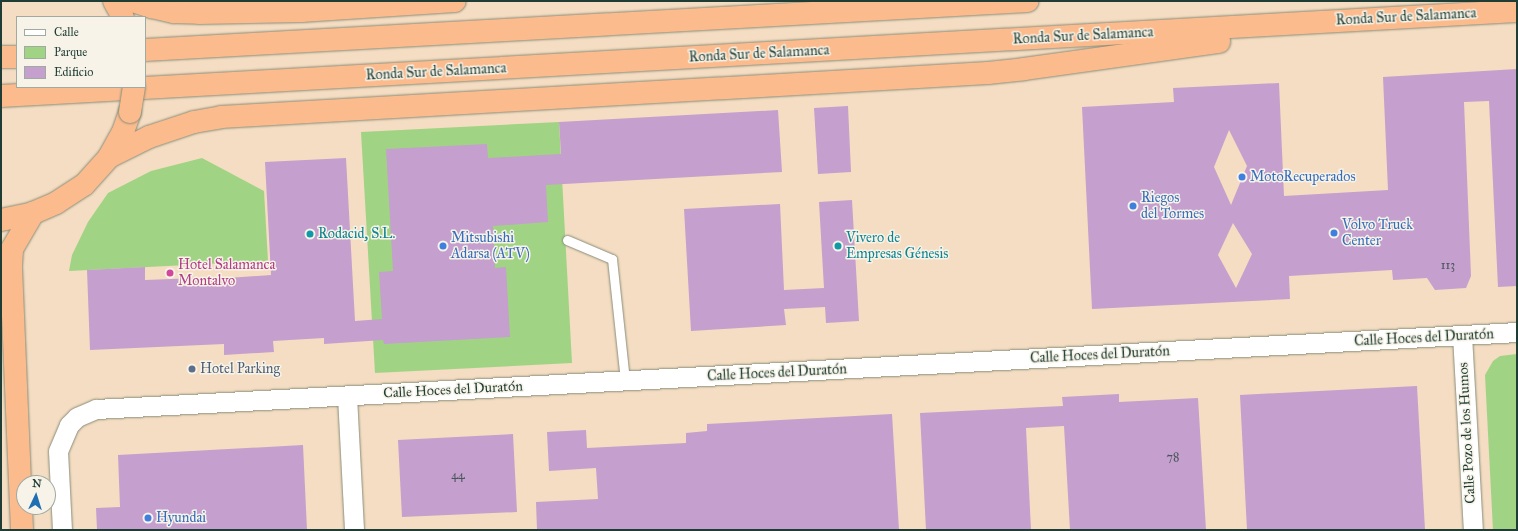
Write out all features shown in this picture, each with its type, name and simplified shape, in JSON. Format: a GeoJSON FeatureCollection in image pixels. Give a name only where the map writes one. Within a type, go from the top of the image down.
{"type":"FeatureCollection","features":[{"type":"Feature","properties":{"kind":"highway"},"geometry":{"type":"LineString","coordinates":[[114,1],[122,16]]}},
{"type":"Feature","properties":{"kind":"highway"},"geometry":{"type":"LineString","coordinates":[[133,1],[174,12],[199,13],[301,10],[455,1]]}},
{"type":"Feature","properties":{"kind":"highway"},"geometry":{"type":"LineString","coordinates":[[146,50],[1028,1]]}},
{"type":"Feature","properties":{"kind":"highway","name":"Ronda Sur de Salamanca"},"geometry":{"type":"LineString","coordinates":[[146,88],[1517,11]]}},
{"type":"Feature","properties":{"kind":"highway"},"geometry":{"type":"LineString","coordinates":[[109,157],[149,137],[194,122],[221,117],[1024,70],[1203,43],[1279,39],[1429,16]]}},
{"type":"Feature","properties":{"kind":"highway"},"geometry":{"type":"LineString","coordinates":[[1,58],[16,57]]}},
{"type":"Feature","properties":{"kind":"highway"},"geometry":{"type":"LineString","coordinates":[[1,220],[34,213],[56,203],[84,185],[109,157],[123,132],[130,112],[134,88]]}},
{"type":"Feature","properties":{"kind":"highway","name":"Ronda Sur de Salamanca"},"geometry":{"type":"LineString","coordinates":[[1,96],[144,88]]}},
{"type":"Feature","properties":{"kind":"highway"},"geometry":{"type":"LineString","coordinates":[[22,530],[11,265],[12,250],[34,213]]}},
{"type":"Feature","properties":{"kind":"highway"},"geometry":{"type":"LineString","coordinates":[[1,374],[9,530]]}},
{"type":"Feature","properties":{"kind":"street","name":"Calle Hoces del Duratón"},"geometry":{"type":"LineString","coordinates":[[62,530],[58,450],[69,424],[77,417],[96,409],[1517,332]]}},
{"type":"Feature","properties":{"kind":"street","name":"Calle Pozo de los Humos"},"geometry":{"type":"LineString","coordinates":[[1462,335],[1473,530]]}},
{"type":"Feature","properties":{"kind":"street"},"geometry":{"type":"LineString","coordinates":[[346,396],[354,530]]}},
{"type":"Feature","properties":{"kind":"lane"},"geometry":{"type":"LineString","coordinates":[[567,240],[612,259],[625,381]]}},
{"type":"Feature","properties":{"kind":"green space"},"geometry":{"type":"Polygon","coordinates":[[[559,122],[572,363],[375,373],[361,132],[559,122]]]}},
{"type":"Feature","properties":{"kind":"green space"},"geometry":{"type":"Polygon","coordinates":[[[202,158],[264,191],[268,261],[69,271],[72,255],[88,222],[108,193],[151,171],[202,158]]]}},
{"type":"Feature","properties":{"kind":"green space"},"geometry":{"type":"Polygon","coordinates":[[[1517,354],[1517,530],[1493,530],[1485,375],[1493,361],[1500,356],[1517,354]]]}},
{"type":"Feature","properties":{"kind":"building"},"geometry":{"type":"Polygon","coordinates":[[[1517,69],[1517,286],[1498,287],[1489,101],[1464,102],[1471,276],[1466,288],[1435,290],[1427,278],[1393,280],[1392,270],[1289,276],[1290,299],[1092,309],[1082,107],[1174,102],[1173,88],[1279,83],[1284,196],[1388,190],[1383,77],[1517,69]],[[1229,130],[1214,167],[1231,205],[1247,166],[1229,130]],[[1233,223],[1218,255],[1236,288],[1252,254],[1233,223]]]}},
{"type":"Feature","properties":{"kind":"building"},"geometry":{"type":"Polygon","coordinates":[[[848,106],[851,172],[818,174],[814,108],[848,106]]]}},
{"type":"Feature","properties":{"kind":"building"},"geometry":{"type":"Polygon","coordinates":[[[778,110],[782,172],[546,185],[548,222],[493,226],[495,268],[506,267],[510,337],[384,344],[383,340],[324,344],[324,338],[273,341],[274,352],[224,355],[224,344],[90,350],[87,270],[145,267],[145,280],[198,278],[198,280],[271,275],[265,162],[346,158],[355,321],[382,319],[379,272],[393,271],[386,149],[487,144],[488,158],[561,154],[559,122],[778,110]]]}},
{"type":"Feature","properties":{"kind":"building"},"geometry":{"type":"Polygon","coordinates":[[[852,200],[859,321],[826,323],[825,307],[784,309],[786,325],[691,331],[684,209],[780,204],[784,290],[824,288],[819,202],[852,200]]]}},
{"type":"Feature","properties":{"kind":"building"},"geometry":{"type":"Polygon","coordinates":[[[1417,386],[1425,530],[1247,530],[1240,395],[1417,386]]]}},
{"type":"Feature","properties":{"kind":"building"},"geometry":{"type":"Polygon","coordinates":[[[1119,394],[1119,402],[1198,398],[1206,530],[1070,530],[1064,426],[1026,428],[1031,530],[926,530],[920,413],[1063,406],[1062,397],[1119,394]]]}},
{"type":"Feature","properties":{"kind":"building"},"geometry":{"type":"Polygon","coordinates":[[[892,414],[899,530],[537,530],[536,502],[598,499],[596,468],[549,471],[547,432],[586,430],[587,448],[686,443],[686,433],[707,431],[707,424],[892,414]]]}},
{"type":"Feature","properties":{"kind":"building"},"geometry":{"type":"Polygon","coordinates":[[[513,434],[517,512],[402,517],[398,440],[513,434]]]}},
{"type":"Feature","properties":{"kind":"building"},"geometry":{"type":"Polygon","coordinates":[[[303,445],[307,530],[97,530],[96,508],[120,507],[118,455],[303,445]]]}},
{"type":"Feature","properties":{"kind":"place","name":"MotoRecuperados"},"geometry":{"type":"Point","coordinates":[1242,177]}},
{"type":"Feature","properties":{"kind":"place","name":"Riegos del Tormes"},"geometry":{"type":"Point","coordinates":[1133,206]}},
{"type":"Feature","properties":{"kind":"place","name":"Volvo Truck Center"},"geometry":{"type":"Point","coordinates":[1334,233]}},
{"type":"Feature","properties":{"kind":"place","name":"Rodacid, S.L."},"geometry":{"type":"Point","coordinates":[310,234]}},
{"type":"Feature","properties":{"kind":"place","name":"Mitsubishi Adarsa (ATV)"},"geometry":{"type":"Point","coordinates":[443,246]}},
{"type":"Feature","properties":{"kind":"place","name":"Vivero de Empresas Génesis"},"geometry":{"type":"Point","coordinates":[838,246]}},
{"type":"Feature","properties":{"kind":"place","name":"Hotel Salamanca Montalvo"},"geometry":{"type":"Point","coordinates":[170,273]}},
{"type":"Feature","properties":{"kind":"place","name":"Hotel Parking"},"geometry":{"type":"Point","coordinates":[192,369]}},
{"type":"Feature","properties":{"kind":"place","name":"Hyundai"},"geometry":{"type":"Point","coordinates":[148,518]}}]}
